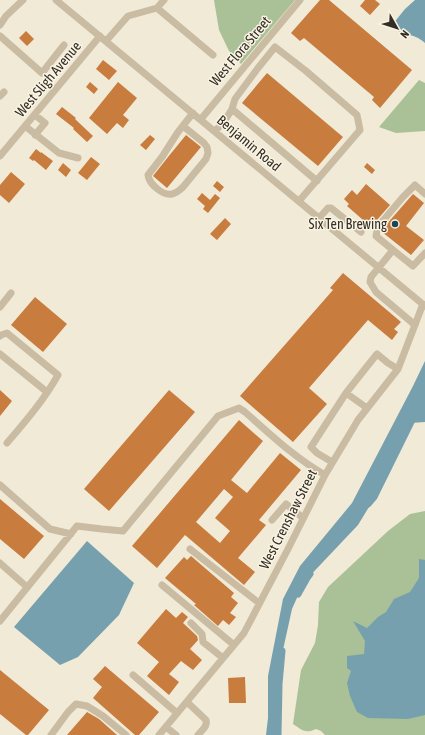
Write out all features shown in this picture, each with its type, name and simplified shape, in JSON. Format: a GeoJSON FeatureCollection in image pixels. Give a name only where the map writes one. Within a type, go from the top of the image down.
{"type":"FeatureCollection","features":[{"type":"Feature","properties":{"kind":"street"},"geometry":{"type":"LineString","coordinates":[[0,25],[6,16],[23,0]]}},
{"type":"Feature","properties":{"kind":"street"},"geometry":{"type":"LineString","coordinates":[[106,41],[128,16],[157,8],[164,0]]}},
{"type":"Feature","properties":{"kind":"street","name":"West Flora Street"},"geometry":{"type":"LineString","coordinates":[[200,119],[300,0]]}},
{"type":"Feature","properties":{"kind":"street","name":"Benjamin Road"},"geometry":{"type":"LineString","coordinates":[[60,1],[100,36],[424,305]]}},
{"type":"Feature","properties":{"kind":"street"},"geometry":{"type":"LineString","coordinates":[[157,8],[213,55]]}},
{"type":"Feature","properties":{"kind":"street"},"geometry":{"type":"LineString","coordinates":[[0,36],[42,73],[64,45]]}},
{"type":"Feature","properties":{"kind":"street","name":"West Sligh Avenue"},"geometry":{"type":"LineString","coordinates":[[1,152],[35,115],[100,36]]}},
{"type":"Feature","properties":{"kind":"street"},"geometry":{"type":"LineString","coordinates":[[215,131],[224,122],[232,109],[235,99],[275,47],[343,102],[357,115],[360,130],[299,202]]}},
{"type":"Feature","properties":{"kind":"street"},"geometry":{"type":"LineString","coordinates":[[232,109],[317,180]]}},
{"type":"Feature","properties":{"kind":"street"},"geometry":{"type":"LineString","coordinates":[[183,126],[204,143],[208,153],[206,159],[183,188],[172,194],[167,194],[156,188],[148,179],[148,176],[183,126],[193,113]]}},
{"type":"Feature","properties":{"kind":"street"},"geometry":{"type":"LineString","coordinates":[[35,115],[45,123],[36,135]]}},
{"type":"Feature","properties":{"kind":"street"},"geometry":{"type":"LineString","coordinates":[[25,126],[59,154],[78,158]]}},
{"type":"Feature","properties":{"kind":"street"},"geometry":{"type":"LineString","coordinates":[[425,194],[415,185],[403,197],[376,231],[376,236],[413,266],[425,252]]}},
{"type":"Feature","properties":{"kind":"street"},"geometry":{"type":"LineString","coordinates":[[319,218],[328,208],[331,208],[361,232]]}},
{"type":"Feature","properties":{"kind":"street"},"geometry":{"type":"LineString","coordinates":[[393,250],[378,267],[371,277],[370,282],[376,292],[415,325]]}},
{"type":"Feature","properties":{"kind":"street"},"geometry":{"type":"LineString","coordinates":[[0,307],[12,293]]}},
{"type":"Feature","properties":{"kind":"street","name":"West Crenshaw Street"},"geometry":{"type":"LineString","coordinates":[[159,735],[244,633],[332,462],[358,420],[398,370],[424,305]]}},
{"type":"Feature","properties":{"kind":"street"},"geometry":{"type":"LineString","coordinates":[[0,336],[7,334],[58,375],[27,420],[6,443]]}},
{"type":"Feature","properties":{"kind":"street"},"geometry":{"type":"LineString","coordinates":[[0,354],[47,392]]}},
{"type":"Feature","properties":{"kind":"street"},"geometry":{"type":"LineString","coordinates":[[332,462],[312,447],[346,393],[377,354],[398,370]]}},
{"type":"Feature","properties":{"kind":"street"},"geometry":{"type":"LineString","coordinates":[[346,393],[367,408]]}},
{"type":"Feature","properties":{"kind":"street"},"geometry":{"type":"LineString","coordinates":[[0,621],[77,526],[123,531],[218,416],[239,408],[283,446],[309,466],[325,475]]}},
{"type":"Feature","properties":{"kind":"street"},"geometry":{"type":"LineString","coordinates":[[0,485],[50,529],[71,534]]}},
{"type":"Feature","properties":{"kind":"street"},"geometry":{"type":"LineString","coordinates":[[272,520],[286,504],[303,518]]}},
{"type":"Feature","properties":{"kind":"street"},"geometry":{"type":"LineString","coordinates":[[190,549],[259,603]]}},
{"type":"Feature","properties":{"kind":"street"},"geometry":{"type":"LineString","coordinates":[[0,563],[28,587]]}},
{"type":"Feature","properties":{"kind":"street"},"geometry":{"type":"LineString","coordinates":[[162,585],[234,645]]}},
{"type":"Feature","properties":{"kind":"street"},"geometry":{"type":"LineString","coordinates":[[191,623],[202,634],[203,642],[223,658]]}},
{"type":"Feature","properties":{"kind":"street"},"geometry":{"type":"LineString","coordinates":[[133,676],[177,713]]}},
{"type":"Feature","properties":{"kind":"street"},"geometry":{"type":"LineString","coordinates":[[187,702],[206,720],[206,726],[198,735]]}},
{"type":"Feature","properties":{"kind":"street"},"geometry":{"type":"LineString","coordinates":[[51,735],[68,712],[76,704],[87,706],[103,716],[126,735]]}},
{"type":"Feature","properties":{"kind":"street"},"geometry":{"type":"LineString","coordinates":[[166,727],[176,735]]}},
{"type":"Feature","properties":{"kind":"green space"},"geometry":{"type":"Polygon","coordinates":[[[214,0],[295,0],[241,64],[229,51],[219,30],[214,0]]]}},
{"type":"Feature","properties":{"kind":"green space"},"geometry":{"type":"Polygon","coordinates":[[[419,80],[425,83],[425,131],[396,133],[379,127],[419,80]]]}},
{"type":"Feature","properties":{"kind":"green space"},"geometry":{"type":"Polygon","coordinates":[[[425,511],[425,735],[325,735],[316,729],[309,731],[301,730],[293,724],[301,670],[315,643],[318,625],[319,602],[328,587],[388,531],[410,514],[425,511]]]}},
{"type":"Feature","properties":{"kind":"water"},"geometry":{"type":"Polygon","coordinates":[[[415,0],[425,0],[425,43],[414,36],[403,35],[392,25],[405,9],[415,0]]]}},
{"type":"Feature","properties":{"kind":"water"},"geometry":{"type":"Polygon","coordinates":[[[425,361],[425,422],[410,423],[372,502],[358,525],[304,582],[292,609],[279,668],[276,735],[266,735],[268,718],[268,676],[283,599],[300,566],[352,503],[425,361]]]}},
{"type":"Feature","properties":{"kind":"water"},"geometry":{"type":"Polygon","coordinates":[[[87,541],[134,583],[119,615],[78,657],[60,665],[14,627],[87,541]]]}},
{"type":"Feature","properties":{"kind":"water"},"geometry":{"type":"Polygon","coordinates":[[[419,559],[425,560],[425,715],[408,719],[368,718],[357,712],[350,696],[347,683],[351,671],[347,668],[347,656],[364,654],[365,641],[353,621],[367,628],[378,617],[386,612],[394,599],[410,592],[419,578],[419,559]]]}},
{"type":"Feature","properties":{"kind":"building"},"geometry":{"type":"Polygon","coordinates":[[[320,0],[329,0],[412,70],[380,108],[372,100],[374,97],[304,38],[300,41],[291,33],[320,0]]]}},
{"type":"Feature","properties":{"kind":"building"},"geometry":{"type":"Polygon","coordinates":[[[365,0],[375,0],[380,4],[370,15],[360,6],[365,0]]]}},
{"type":"Feature","properties":{"kind":"building"},"geometry":{"type":"Polygon","coordinates":[[[26,31],[34,39],[27,46],[19,38],[26,31]]]}},
{"type":"Feature","properties":{"kind":"building"},"geometry":{"type":"Polygon","coordinates":[[[103,60],[117,71],[109,80],[96,69],[103,60]]]}},
{"type":"Feature","properties":{"kind":"building"},"geometry":{"type":"Polygon","coordinates":[[[267,73],[343,137],[318,166],[242,103],[267,73]]]}},
{"type":"Feature","properties":{"kind":"building"},"geometry":{"type":"Polygon","coordinates":[[[90,82],[98,89],[94,94],[86,87],[90,82]]]}},
{"type":"Feature","properties":{"kind":"building"},"geometry":{"type":"Polygon","coordinates":[[[118,82],[137,98],[123,115],[129,120],[123,128],[117,123],[107,134],[89,118],[118,82]]]}},
{"type":"Feature","properties":{"kind":"building"},"geometry":{"type":"Polygon","coordinates":[[[62,107],[76,118],[75,119],[93,136],[87,142],[73,129],[74,128],[56,114],[62,107]]]}},
{"type":"Feature","properties":{"kind":"building"},"geometry":{"type":"Polygon","coordinates":[[[150,135],[155,139],[146,150],[140,145],[150,135]]]}},
{"type":"Feature","properties":{"kind":"building"},"geometry":{"type":"Polygon","coordinates":[[[186,135],[201,147],[167,188],[153,176],[186,135]]]}},
{"type":"Feature","properties":{"kind":"building"},"geometry":{"type":"Polygon","coordinates":[[[36,149],[53,161],[46,170],[34,160],[33,161],[29,158],[36,149]]]}},
{"type":"Feature","properties":{"kind":"building"},"geometry":{"type":"Polygon","coordinates":[[[91,157],[100,164],[87,180],[78,173],[91,157]]]}},
{"type":"Feature","properties":{"kind":"building"},"geometry":{"type":"Polygon","coordinates":[[[63,163],[71,170],[66,177],[58,170],[63,163]]]}},
{"type":"Feature","properties":{"kind":"building"},"geometry":{"type":"Polygon","coordinates":[[[367,163],[375,170],[372,174],[364,167],[367,163]]]}},
{"type":"Feature","properties":{"kind":"building"},"geometry":{"type":"Polygon","coordinates":[[[11,172],[25,184],[9,203],[0,195],[0,185],[11,172]]]}},
{"type":"Feature","properties":{"kind":"building"},"geometry":{"type":"Polygon","coordinates":[[[217,181],[224,187],[220,192],[213,186],[217,181]]]}},
{"type":"Feature","properties":{"kind":"building"},"geometry":{"type":"Polygon","coordinates":[[[366,184],[390,205],[374,225],[373,224],[370,226],[347,206],[349,204],[344,199],[352,190],[357,195],[366,184]]]}},
{"type":"Feature","properties":{"kind":"building"},"geometry":{"type":"Polygon","coordinates":[[[202,193],[210,200],[215,194],[220,198],[208,213],[203,209],[205,206],[197,199],[202,193]]]}},
{"type":"Feature","properties":{"kind":"building","name":"Six Ten Brewing"},"geometry":{"type":"Polygon","coordinates":[[[413,194],[424,203],[406,226],[424,240],[411,255],[382,232],[385,226],[413,194]]]}},
{"type":"Feature","properties":{"kind":"building"},"geometry":{"type":"Polygon","coordinates":[[[225,218],[231,224],[217,240],[210,234],[225,218]]]}},
{"type":"Feature","properties":{"kind":"building"},"geometry":{"type":"Polygon","coordinates":[[[343,273],[401,322],[394,329],[398,332],[392,340],[368,320],[309,388],[327,404],[293,442],[240,396],[333,290],[330,288],[343,273]]]}},
{"type":"Feature","properties":{"kind":"building"},"geometry":{"type":"Polygon","coordinates":[[[35,297],[67,324],[43,352],[11,325],[35,297]]]}},
{"type":"Feature","properties":{"kind":"building"},"geometry":{"type":"Polygon","coordinates":[[[0,390],[12,401],[0,416],[0,390]]]}},
{"type":"Feature","properties":{"kind":"building"},"geometry":{"type":"Polygon","coordinates":[[[169,390],[195,412],[109,511],[84,489],[169,390]]]}},
{"type":"Feature","properties":{"kind":"building"},"geometry":{"type":"Polygon","coordinates":[[[239,420],[263,441],[231,480],[247,493],[280,453],[301,470],[259,520],[266,525],[238,558],[255,572],[244,585],[185,535],[157,568],[132,546],[239,420]],[[224,489],[196,522],[220,543],[230,531],[215,518],[233,497],[224,489]]]}},
{"type":"Feature","properties":{"kind":"building"},"geometry":{"type":"Polygon","coordinates":[[[0,499],[44,536],[24,559],[0,539],[0,499]]]}},
{"type":"Feature","properties":{"kind":"building"},"geometry":{"type":"Polygon","coordinates":[[[191,556],[234,593],[231,597],[238,603],[230,613],[236,617],[229,625],[223,620],[218,626],[194,605],[196,604],[165,578],[184,557],[187,560],[191,556]]]}},
{"type":"Feature","properties":{"kind":"building"},"geometry":{"type":"Polygon","coordinates":[[[166,609],[176,618],[182,612],[188,617],[183,623],[197,636],[198,640],[190,649],[202,660],[193,670],[181,661],[169,674],[179,682],[169,695],[147,676],[159,662],[137,643],[166,609]]]}},
{"type":"Feature","properties":{"kind":"building"},"geometry":{"type":"Polygon","coordinates":[[[105,666],[159,712],[139,735],[135,735],[93,698],[102,687],[93,679],[105,666]]]}},
{"type":"Feature","properties":{"kind":"building"},"geometry":{"type":"Polygon","coordinates":[[[0,670],[49,710],[28,735],[0,714],[0,670]]]}},
{"type":"Feature","properties":{"kind":"building"},"geometry":{"type":"Polygon","coordinates":[[[245,677],[246,703],[229,703],[228,678],[245,677]]]}},
{"type":"Feature","properties":{"kind":"building"},"geometry":{"type":"Polygon","coordinates":[[[87,712],[99,719],[117,735],[67,735],[87,712]]]}},
{"type":"Feature","properties":{"kind":"waterway"},"geometry":{"type":"LineString","coordinates":[[368,504],[374,497],[414,416]]}},
{"type":"Feature","properties":{"kind":"waterway"},"geometry":{"type":"LineString","coordinates":[[298,594],[310,574]]}},
{"type":"Feature","properties":{"kind":"waterway"},"geometry":{"type":"LineString","coordinates":[[278,735],[279,684],[282,651]]}},
{"type":"Feature","properties":{"kind":"place","name":"Six Ten Brewing"},"geometry":{"type":"Point","coordinates":[395,224]}}]}
